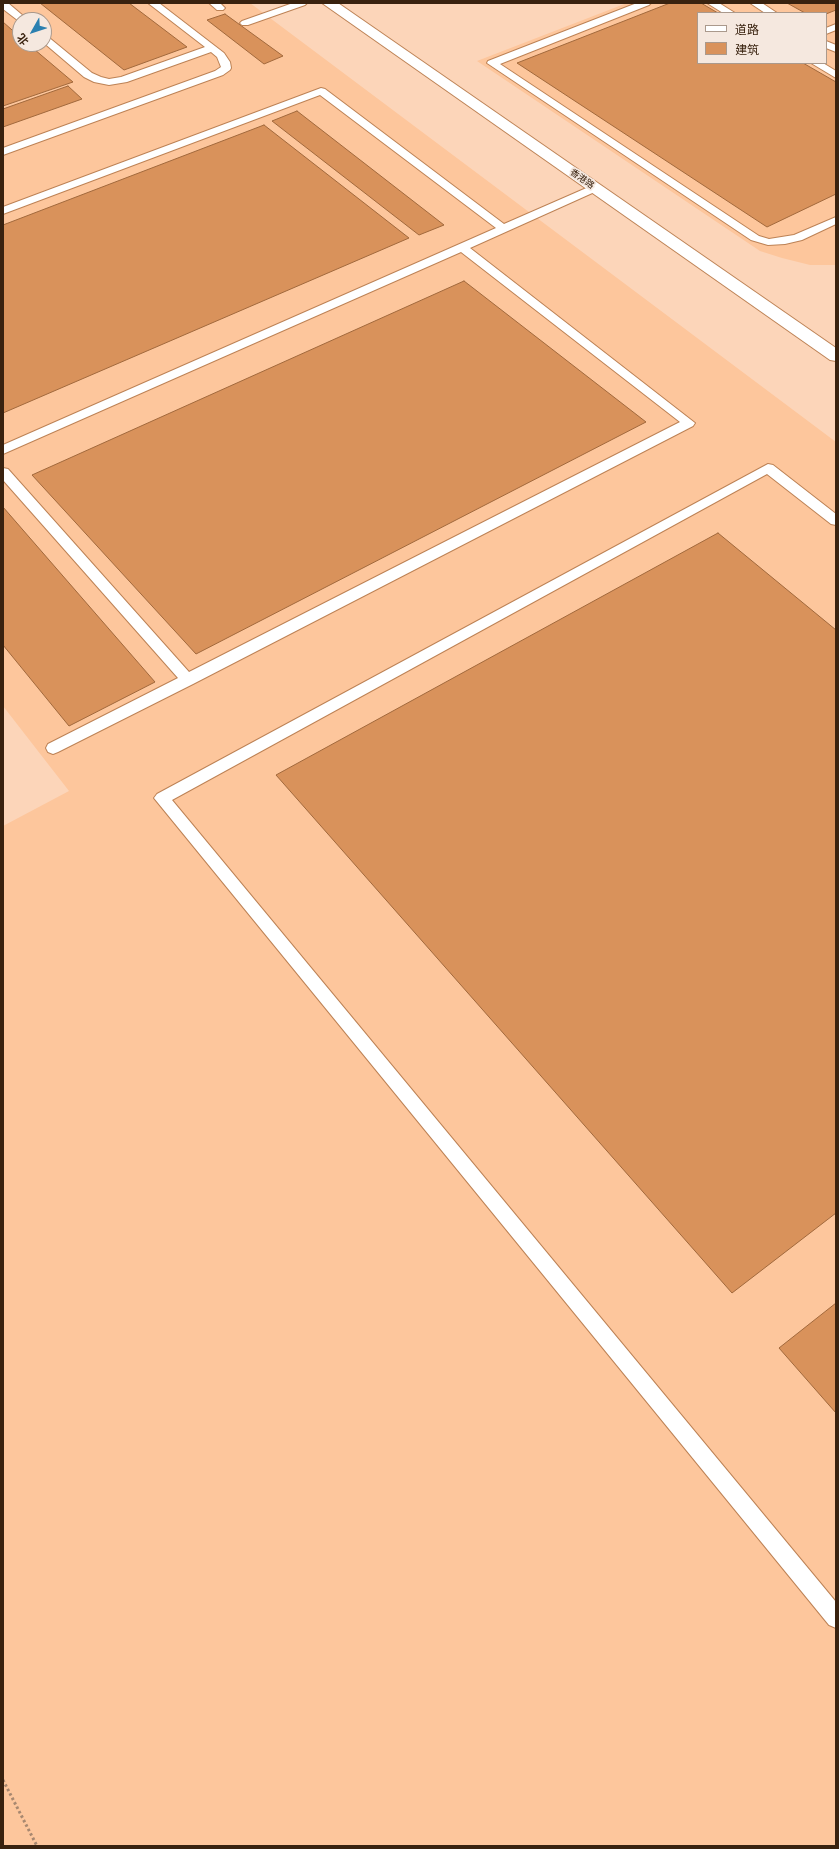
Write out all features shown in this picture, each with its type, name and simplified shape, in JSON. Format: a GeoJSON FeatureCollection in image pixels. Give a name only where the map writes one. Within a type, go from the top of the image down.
{"type":"FeatureCollection","features":[{"type":"Feature","properties":{"kind":"street","name":"香港路"},"geometry":{"type":"LineString","coordinates":[[329,3],[836,356]]}},
{"type":"Feature","properties":{"kind":"lane"},"geometry":{"type":"LineString","coordinates":[[3,152],[219,73],[226,68],[225,62],[221,55],[153,3]]}},
{"type":"Feature","properties":{"kind":"lane"},"geometry":{"type":"LineString","coordinates":[[245,23],[302,3]]}},
{"type":"Feature","properties":{"kind":"lane"},"geometry":{"type":"LineString","coordinates":[[646,3],[492,63],[755,238],[768,242],[785,242],[798,238],[836,220]]}},
{"type":"Feature","properties":{"kind":"lane"},"geometry":{"type":"LineString","coordinates":[[712,3],[728,12]]}},
{"type":"Feature","properties":{"kind":"lane"},"geometry":{"type":"LineString","coordinates":[[755,3],[770,12]]}},
{"type":"Feature","properties":{"kind":"lane"},"geometry":{"type":"LineString","coordinates":[[3,4],[13,12]]}},
{"type":"Feature","properties":{"kind":"lane"},"geometry":{"type":"LineString","coordinates":[[827,44],[836,49]]}},
{"type":"Feature","properties":{"kind":"lane"},"geometry":{"type":"LineString","coordinates":[[52,45],[88,75],[98,80],[109,82],[123,80],[212,48]]}},
{"type":"Feature","properties":{"kind":"lane"},"geometry":{"type":"LineString","coordinates":[[818,64],[836,75]]}},
{"type":"Feature","properties":{"kind":"lane"},"geometry":{"type":"LineString","coordinates":[[3,211],[321,91],[504,229]]}},
{"type":"Feature","properties":{"kind":"lane"},"geometry":{"type":"LineString","coordinates":[[3,450],[595,188]]}},
{"type":"Feature","properties":{"kind":"lane"},"geometry":{"type":"LineString","coordinates":[[53,748],[689,423],[462,247]]}},
{"type":"Feature","properties":{"kind":"lane"},"geometry":{"type":"LineString","coordinates":[[836,521],[768,468],[162,798],[836,1618]]}},
{"type":"Feature","properties":{"kind":"lane"},"geometry":{"type":"LineString","coordinates":[[3,472],[188,680]]}},
{"type":"Feature","properties":{"kind":"path"},"geometry":{"type":"LineString","coordinates":[[3,1780],[37,1846]]}},
{"type":"Feature","properties":{"kind":"shaded area"},"geometry":{"type":"Polygon","coordinates":[[[3,3],[250,3],[836,442],[836,1846],[3,1846],[3,826],[69,791],[3,706],[3,3]]]}},
{"type":"Feature","properties":{"kind":"shaded area"},"geometry":{"type":"Polygon","coordinates":[[[627,3],[836,3],[836,265],[810,265],[760,251],[477,61],[627,3]]]}},
{"type":"Feature","properties":{"kind":"building"},"geometry":{"type":"Polygon","coordinates":[[[40,3],[129,3],[187,47],[124,70],[40,3]]]}},
{"type":"Feature","properties":{"kind":"building"},"geometry":{"type":"Polygon","coordinates":[[[670,3],[701,3],[716,12],[697,12],[697,64],[805,64],[836,82],[836,194],[767,227],[517,63],[670,3]]]}},
{"type":"Feature","properties":{"kind":"building"},"geometry":{"type":"Polygon","coordinates":[[[787,3],[836,3],[836,10],[827,14],[827,12],[803,12],[787,3]]]}},
{"type":"Feature","properties":{"kind":"building"},"geometry":{"type":"Polygon","coordinates":[[[225,14],[283,56],[264,64],[207,20],[225,14]]]}},
{"type":"Feature","properties":{"kind":"building"},"geometry":{"type":"Polygon","coordinates":[[[3,22],[12,30],[12,52],[37,52],[73,82],[3,106],[3,22]]]}},
{"type":"Feature","properties":{"kind":"building"},"geometry":{"type":"Polygon","coordinates":[[[68,86],[82,99],[3,127],[3,109],[68,86]]]}},
{"type":"Feature","properties":{"kind":"building"},"geometry":{"type":"Polygon","coordinates":[[[297,111],[444,225],[419,235],[272,121],[297,111]]]}},
{"type":"Feature","properties":{"kind":"building"},"geometry":{"type":"Polygon","coordinates":[[[264,125],[409,238],[3,413],[3,225],[264,125]]]}},
{"type":"Feature","properties":{"kind":"building"},"geometry":{"type":"Polygon","coordinates":[[[464,281],[646,422],[196,654],[32,475],[464,281]]]}},
{"type":"Feature","properties":{"kind":"building"},"geometry":{"type":"Polygon","coordinates":[[[3,507],[155,682],[69,726],[3,645],[3,507]]]}},
{"type":"Feature","properties":{"kind":"building"},"geometry":{"type":"Polygon","coordinates":[[[718,533],[836,630],[836,1213],[732,1293],[276,775],[718,533]]]}},
{"type":"Feature","properties":{"kind":"building"},"geometry":{"type":"Polygon","coordinates":[[[836,1303],[836,1413],[779,1348],[836,1303]]]}}]}
